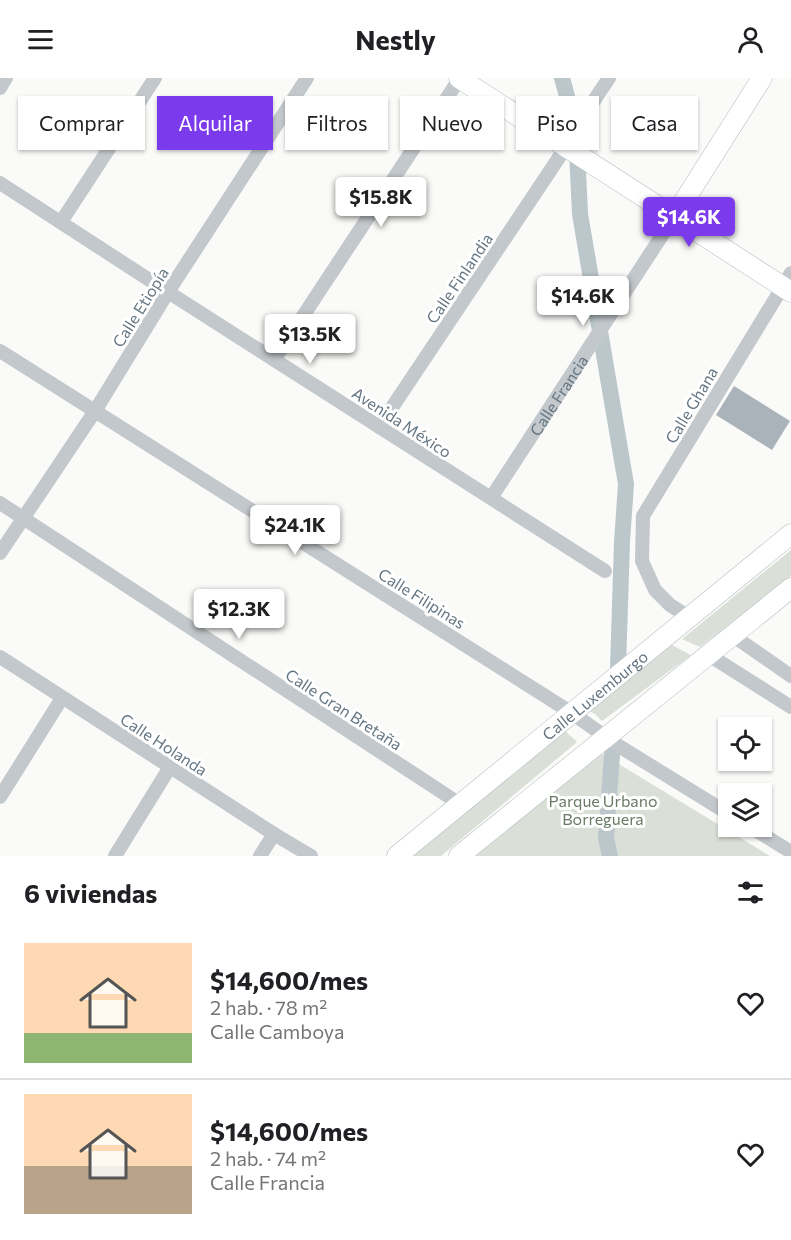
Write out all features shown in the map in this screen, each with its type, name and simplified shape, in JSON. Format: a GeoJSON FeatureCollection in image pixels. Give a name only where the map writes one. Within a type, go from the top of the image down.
{"type":"FeatureCollection","features":[{"type":"Feature","properties":{"kind":"street"},"geometry":{"type":"LineString","coordinates":[[0,88],[6,78]]}},
{"type":"Feature","properties":{"kind":"street"},"geometry":{"type":"LineString","coordinates":[[61,222],[155,78]]}},
{"type":"Feature","properties":{"kind":"street","name":"Calle Etiopía"},"geometry":{"type":"LineString","coordinates":[[0,553],[95,411],[168,292],[307,78]]}},
{"type":"Feature","properties":{"kind":"street"},"geometry":{"type":"LineString","coordinates":[[274,360],[460,78],[516,115]]}},
{"type":"Feature","properties":{"kind":"street"},"geometry":{"type":"LineString","coordinates":[[597,96],[609,78]]}},
{"type":"Feature","properties":{"kind":"street","name":"Calle Francia"},"geometry":{"type":"LineString","coordinates":[[490,498],[614,310],[762,78]]}},
{"type":"Feature","properties":{"kind":"street"},"geometry":{"type":"LineString","coordinates":[[570,150],[674,217],[788,284]]}},
{"type":"Feature","properties":{"kind":"street","name":"Calle Finlandia"},"geometry":{"type":"LineString","coordinates":[[379,427],[570,150]]}},
{"type":"Feature","properties":{"kind":"street","name":"Avenida México"},"geometry":{"type":"LineString","coordinates":[[0,183],[605,571]]}},
{"type":"Feature","properties":{"kind":"street","name":"Calle Ghana"},"geometry":{"type":"LineString","coordinates":[[689,617],[670,605],[655,590],[642,561],[643,516],[788,284]]}},
{"type":"Feature","properties":{"kind":"street","name":"Calle Filipinas"},"geometry":{"type":"LineString","coordinates":[[0,351],[572,713],[608,740],[718,807]]}},
{"type":"Feature","properties":{"kind":"street","name":"Calle Gran Bretaña"},"geometry":{"type":"LineString","coordinates":[[0,503],[460,804]]}},
{"type":"Feature","properties":{"kind":"street","name":"Calle Luxemburgo"},"geometry":{"type":"LineString","coordinates":[[396,856],[791,534]]}},
{"type":"Feature","properties":{"kind":"street"},"geometry":{"type":"LineString","coordinates":[[459,856],[608,740],[791,588]]}},
{"type":"Feature","properties":{"kind":"street"},"geometry":{"type":"LineString","coordinates":[[732,636],[791,676]]}},
{"type":"Feature","properties":{"kind":"street"},"geometry":{"type":"LineString","coordinates":[[709,655],[791,707]]}},
{"type":"Feature","properties":{"kind":"street","name":"Calle Holanda"},"geometry":{"type":"LineString","coordinates":[[0,657],[311,856]]}},
{"type":"Feature","properties":{"kind":"street"},"geometry":{"type":"LineString","coordinates":[[0,797],[62,698]]}},
{"type":"Feature","properties":{"kind":"street"},"geometry":{"type":"LineString","coordinates":[[115,856],[170,767]]}},
{"type":"Feature","properties":{"kind":"street"},"geometry":{"type":"LineString","coordinates":[[260,856],[274,834]]}},
{"type":"Feature","properties":{"kind":"street"},"geometry":{"type":"LineString","coordinates":[[767,837],[791,852]]}},
{"type":"Feature","properties":{"kind":"green space"},"geometry":{"type":"Polygon","coordinates":[[[791,550],[791,576],[700,647],[682,639],[791,550]]]}},
{"type":"Feature","properties":{"kind":"green space"},"geometry":{"type":"Polygon","coordinates":[[[672,645],[691,655],[602,721],[586,709],[672,645]]]}},
{"type":"Feature","properties":{"kind":"green space"},"geometry":{"type":"Polygon","coordinates":[[[565,731],[577,742],[441,856],[408,856],[565,731]]]}},
{"type":"Feature","properties":{"kind":"green space","name":"Parque Urbano Borreguera"},"geometry":{"type":"Polygon","coordinates":[[[599,752],[718,824],[718,837],[739,837],[770,856],[472,856],[599,752]]]}},
{"type":"Feature","properties":{"kind":"building"},"geometry":{"type":"Polygon","coordinates":[[[734,386],[790,421],[772,450],[716,415],[734,386]]]}},
{"type":"Feature","properties":{"kind":"waterway"},"geometry":{"type":"LineString","coordinates":[[562,78],[576,129],[580,214],[626,484],[618,668]]}},
{"type":"Feature","properties":{"kind":"waterway"},"geometry":{"type":"LineString","coordinates":[[610,856],[606,838],[613,741]]}}]}
